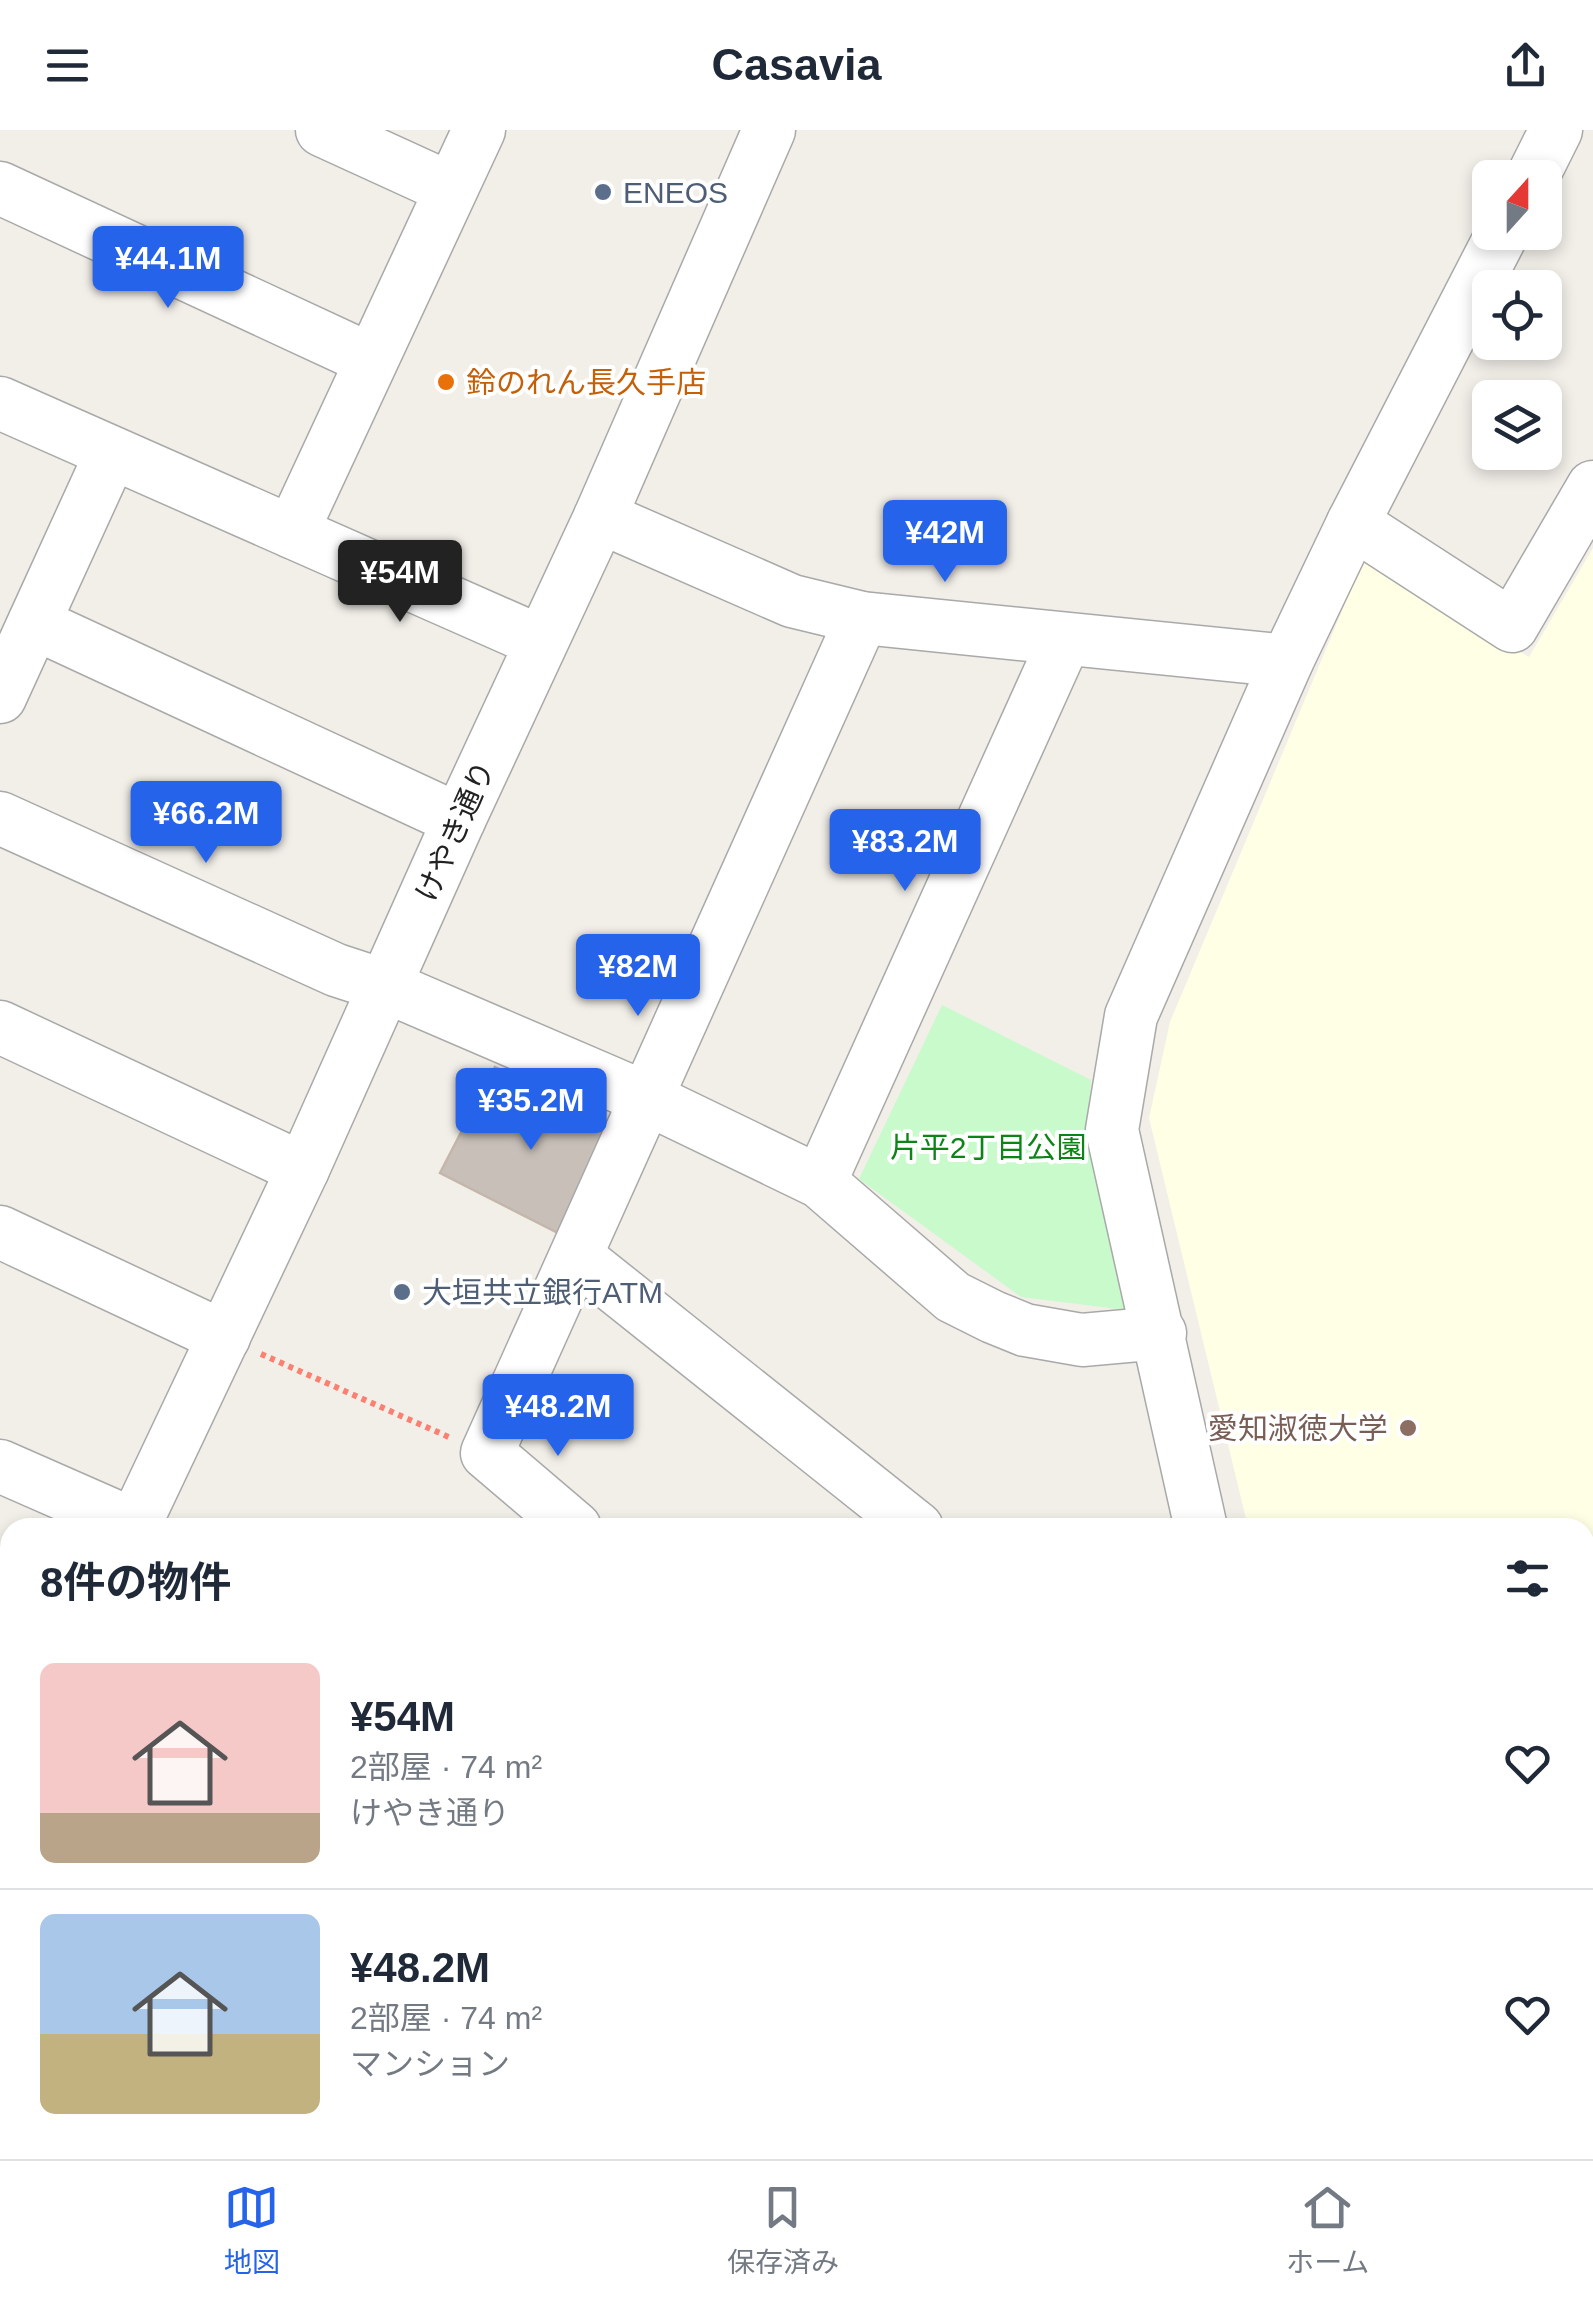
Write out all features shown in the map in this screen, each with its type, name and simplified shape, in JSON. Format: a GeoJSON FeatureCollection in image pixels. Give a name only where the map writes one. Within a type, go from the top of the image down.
{"type":"FeatureCollection","features":[{"type":"Feature","properties":{"kind":"street"},"geometry":{"type":"LineString","coordinates":[[322,130],[451,189]]}},
{"type":"Feature","properties":{"kind":"street"},"geometry":{"type":"LineString","coordinates":[[292,532],[479,130]]}},
{"type":"Feature","properties":{"kind":"street","name":"けやき通り"},"geometry":{"type":"LineString","coordinates":[[140,1518],[600,517],[768,130]]}},
{"type":"Feature","properties":{"kind":"street"},"geometry":{"type":"LineString","coordinates":[[1541,160],[1556,130]]}},
{"type":"Feature","properties":{"kind":"street"},"geometry":{"type":"LineString","coordinates":[[0,188],[372,360]]}},
{"type":"Feature","properties":{"kind":"street"},"geometry":{"type":"LineString","coordinates":[[1199,1518],[1112,1130],[1131,1016],[1287,661],[1495,250]]}},
{"type":"Feature","properties":{"kind":"street"},"geometry":{"type":"LineString","coordinates":[[0,403],[541,642]]}},
{"type":"Feature","properties":{"kind":"street"},"geometry":{"type":"LineString","coordinates":[[0,697],[111,454]]}},
{"type":"Feature","properties":{"kind":"street"},"geometry":{"type":"LineString","coordinates":[[1353,524],[1512,626],[1593,487]]}},
{"type":"Feature","properties":{"kind":"street"},"geometry":{"type":"LineString","coordinates":[[600,517],[792,601],[862,618],[1287,661]]}},
{"type":"Feature","properties":{"kind":"street"},"geometry":{"type":"LineString","coordinates":[[562,1518],[487,1454],[862,618]]}},
{"type":"Feature","properties":{"kind":"street"},"geometry":{"type":"LineString","coordinates":[[34,622],[459,820]]}},
{"type":"Feature","properties":{"kind":"street"},"geometry":{"type":"LineString","coordinates":[[820,1182],[1065,639]]}},
{"type":"Feature","properties":{"kind":"street"},"geometry":{"type":"LineString","coordinates":[[0,818],[336,970],[385,986],[648,1098],[820,1182],[953,1297],[993,1317],[1025,1330],[1082,1340],[1160,1333]]}},
{"type":"Feature","properties":{"kind":"street"},"geometry":{"type":"LineString","coordinates":[[0,1027],[303,1169]]}},
{"type":"Feature","properties":{"kind":"street"},"geometry":{"type":"LineString","coordinates":[[0,1232],[224,1337]]}},
{"type":"Feature","properties":{"kind":"street"},"geometry":{"type":"LineString","coordinates":[[576,1257],[904,1518]]}},
{"type":"Feature","properties":{"kind":"street"},"geometry":{"type":"LineString","coordinates":[[0,1466],[118,1518]]}},
{"type":"Feature","properties":{"kind":"path"},"geometry":{"type":"LineString","coordinates":[[224,1337],[487,1454]]}},
{"type":"Feature","properties":{"kind":"shaded area","name":"愛知淑徳大学"},"geometry":{"type":"Polygon","coordinates":[[[1593,548],[1593,1518],[1246,1518],[1149,1118],[1170,1022],[1365,556],[1529,657],[1593,548]]]}},
{"type":"Feature","properties":{"kind":"green space","name":"片平2丁目公園"},"geometry":{"type":"Polygon","coordinates":[[[942,1005],[1091,1080],[1088,1128],[1134,1311],[1021,1297],[859,1179],[942,1005]]]}},
{"type":"Feature","properties":{"kind":"building"},"geometry":{"type":"Polygon","coordinates":[[[495,1067],[623,1133],[568,1238],[440,1173],[495,1067]]]}},
{"type":"Feature","properties":{"kind":"place","name":"ENEOS"},"geometry":{"type":"Point","coordinates":[603,192]}},
{"type":"Feature","properties":{"kind":"place","name":"鈴のれん長久手店"},"geometry":{"type":"Point","coordinates":[446,382]}},
{"type":"Feature","properties":{"kind":"place","name":"大垣共立銀行ATM"},"geometry":{"type":"Point","coordinates":[402,1292]}},
{"type":"Feature","properties":{"kind":"place","name":"愛知淑徳大学"},"geometry":{"type":"Point","coordinates":[1408,1428]}}]}
